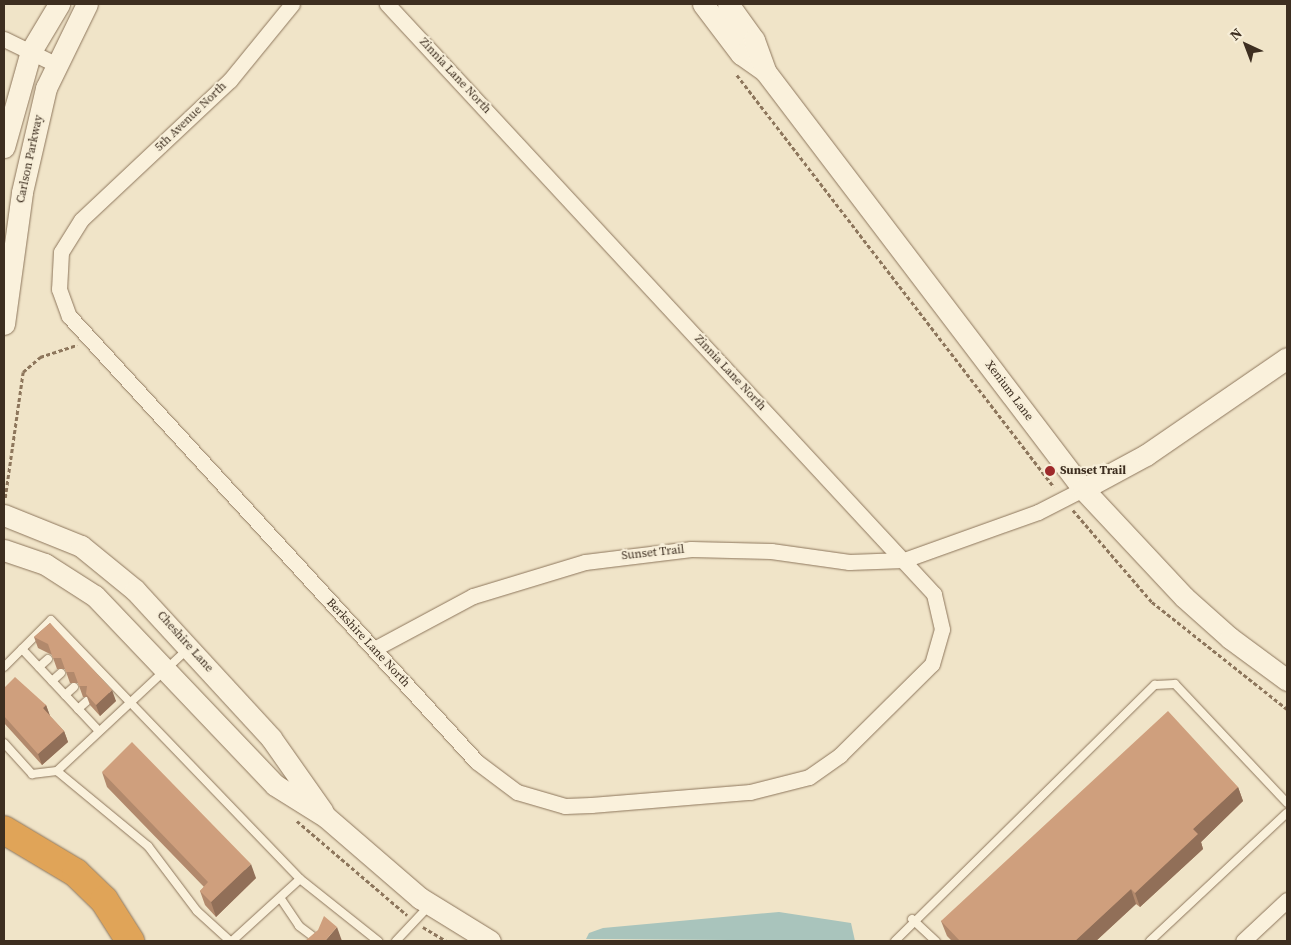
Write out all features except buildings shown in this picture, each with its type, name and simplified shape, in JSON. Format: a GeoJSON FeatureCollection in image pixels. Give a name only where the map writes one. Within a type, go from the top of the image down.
{"type":"FeatureCollection","features":[{"type":"Feature","properties":{"kind":"highway"},"geometry":{"type":"LineString","coordinates":[[4,830],[76,873],[104,900],[130,941]]}},
{"type":"Feature","properties":{"kind":"main road","name":"Carlson Parkway"},"geometry":{"type":"LineString","coordinates":[[4,147],[31,50],[58,4]]}},
{"type":"Feature","properties":{"kind":"main road","name":"Carlson Parkway"},"geometry":{"type":"LineString","coordinates":[[4,324],[22,192],[55,64],[86,4]]}},
{"type":"Feature","properties":{"kind":"main road","name":"Xenium Lane"},"geometry":{"type":"LineString","coordinates":[[703,4],[740,54],[765,71]]}},
{"type":"Feature","properties":{"kind":"main road","name":"Xenium Lane"},"geometry":{"type":"LineString","coordinates":[[728,4],[754,40],[765,71],[1083,490],[1191,603],[1287,680]]}},
{"type":"Feature","properties":{"kind":"main road","name":"Sunset Trail"},"geometry":{"type":"LineString","coordinates":[[1083,490],[1146,455],[1287,358]]}},
{"type":"Feature","properties":{"kind":"main road","name":"Cheshire Lane"},"geometry":{"type":"LineString","coordinates":[[4,515],[66,537],[90,552],[146,601],[190,647],[294,766],[326,817]]}},
{"type":"Feature","properties":{"kind":"main road","name":"Cheshire Lane"},"geometry":{"type":"LineString","coordinates":[[4,550],[33,558],[81,586],[122,622],[269,778],[326,817],[372,860],[431,904],[490,941]]}},
{"type":"Feature","properties":{"kind":"street","name":"5th Avenue North"},"geometry":{"type":"LineString","coordinates":[[81,220],[230,80],[292,4]]}},
{"type":"Feature","properties":{"kind":"street","name":"Zinnia Lane North"},"geometry":{"type":"LineString","coordinates":[[387,4],[904,560],[937,602],[940,646],[926,674],[840,755]]}},
{"type":"Feature","properties":{"kind":"street"},"geometry":{"type":"LineString","coordinates":[[4,39],[31,50],[55,64]]}},
{"type":"Feature","properties":{"kind":"street","name":"Berkshire Lane North"},"geometry":{"type":"LineString","coordinates":[[81,220],[61,252],[59,289],[69,316],[86,338],[486,771],[517,792],[540,801],[591,805],[763,790],[809,777],[840,755]]}},
{"type":"Feature","properties":{"kind":"street","name":"Sunset Trail"},"geometry":{"type":"LineString","coordinates":[[374,649],[473,596],[608,558],[708,549],[771,551],[849,562],[904,560],[1038,512],[1083,490]]}},
{"type":"Feature","properties":{"kind":"street"},"geometry":{"type":"LineString","coordinates":[[1243,941],[1287,901]]}},
{"type":"Feature","properties":{"kind":"lane"},"geometry":{"type":"LineString","coordinates":[[4,667],[51,620],[66,642],[105,684],[128,704],[300,879],[378,941]]}},
{"type":"Feature","properties":{"kind":"lane"},"geometry":{"type":"LineString","coordinates":[[4,743],[32,774],[57,771],[190,647]]}},
{"type":"Feature","properties":{"kind":"lane"},"geometry":{"type":"LineString","coordinates":[[22,648],[98,731]]}},
{"type":"Feature","properties":{"kind":"lane"},"geometry":{"type":"LineString","coordinates":[[39,667],[48,659]]}},
{"type":"Feature","properties":{"kind":"lane"},"geometry":{"type":"LineString","coordinates":[[52,681],[61,673]]}},
{"type":"Feature","properties":{"kind":"lane"},"geometry":{"type":"LineString","coordinates":[[895,941],[912,919],[1156,685],[1175,684],[1287,803]]}},
{"type":"Feature","properties":{"kind":"lane"},"geometry":{"type":"LineString","coordinates":[[65,695],[74,687]]}},
{"type":"Feature","properties":{"kind":"lane"},"geometry":{"type":"LineString","coordinates":[[78,709],[87,701]]}},
{"type":"Feature","properties":{"kind":"lane"},"geometry":{"type":"LineString","coordinates":[[57,771],[148,846],[197,911],[231,941],[281,899],[300,879]]}},
{"type":"Feature","properties":{"kind":"lane"},"geometry":{"type":"LineString","coordinates":[[1150,941],[1287,813]]}},
{"type":"Feature","properties":{"kind":"lane"},"geometry":{"type":"LineString","coordinates":[[281,899],[299,926],[319,941]]}},
{"type":"Feature","properties":{"kind":"lane"},"geometry":{"type":"LineString","coordinates":[[396,941],[431,904]]}},
{"type":"Feature","properties":{"kind":"lane"},"geometry":{"type":"LineString","coordinates":[[912,919],[936,941]]}},
{"type":"Feature","properties":{"kind":"path"},"geometry":{"type":"LineString","coordinates":[[730,66],[1048,480]]}},
{"type":"Feature","properties":{"kind":"path"},"geometry":{"type":"LineString","coordinates":[[4,500],[10,488],[10,448],[23,372],[40,357],[86,338]]}},
{"type":"Feature","properties":{"kind":"path"},"geometry":{"type":"LineString","coordinates":[[1077,515],[1152,602],[1287,709]]}},
{"type":"Feature","properties":{"kind":"water"},"geometry":{"type":"Polygon","coordinates":[[[779,912],[851,923],[855,941],[586,939],[589,933],[603,928],[779,912]]]}},
{"type":"Feature","properties":{"kind":"place","name":"Sunset Trail"},"geometry":{"type":"Point","coordinates":[1050,471]}}]}
